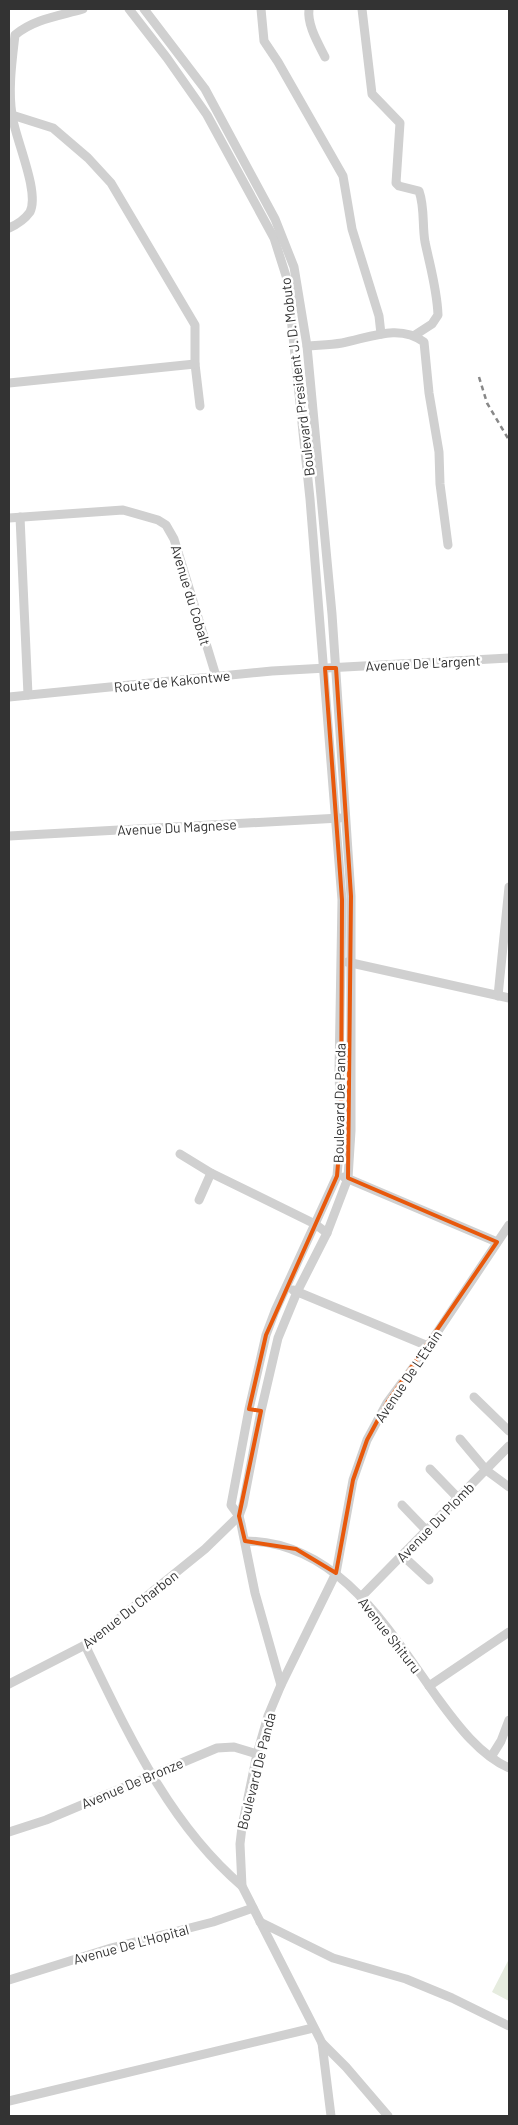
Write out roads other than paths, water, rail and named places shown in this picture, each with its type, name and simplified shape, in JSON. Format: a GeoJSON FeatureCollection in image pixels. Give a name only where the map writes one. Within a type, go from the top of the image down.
{"type":"FeatureCollection","features":[{"type":"Feature","properties":{"kind":"street"},"geometry":{"type":"LineString","coordinates":[[9,228],[17,224],[30,211],[32,192],[12,115],[12,35],[50,17],[82,9]]}},
{"type":"Feature","properties":{"kind":"street","name":"Boulevard President J. D. Mobuto"},"geometry":{"type":"LineString","coordinates":[[129,9],[168,58],[207,115],[274,238],[287,279],[304,431],[324,668]]}},
{"type":"Feature","properties":{"kind":"street","name":"Boulevard President J. D. Mobuto"},"geometry":{"type":"LineString","coordinates":[[144,9],[205,89],[275,219],[294,267],[307,346],[336,668]]}},
{"type":"Feature","properties":{"kind":"street"},"geometry":{"type":"LineString","coordinates":[[261,9],[264,41],[343,176],[352,228],[379,316],[381,334]]}},
{"type":"Feature","properties":{"kind":"street"},"geometry":{"type":"LineString","coordinates":[[309,9],[308,15],[325,57]]}},
{"type":"Feature","properties":{"kind":"street"},"geometry":{"type":"LineString","coordinates":[[362,9],[372,94],[400,123],[396,183],[399,186],[419,191],[423,203],[425,240],[434,275],[438,314],[432,324],[415,335]]}},
{"type":"Feature","properties":{"kind":"street"},"geometry":{"type":"LineString","coordinates":[[194,96],[205,89]]}},
{"type":"Feature","properties":{"kind":"street"},"geometry":{"type":"LineString","coordinates":[[12,115],[53,128],[88,158],[111,183],[195,325],[195,364],[200,406]]}},
{"type":"Feature","properties":{"kind":"street"},"geometry":{"type":"LineString","coordinates":[[307,346],[340,344],[381,334],[405,332],[415,335],[424,342],[429,393],[439,452],[440,484],[448,545]]}},
{"type":"Feature","properties":{"kind":"street"},"geometry":{"type":"LineString","coordinates":[[9,383],[195,364]]}},
{"type":"Feature","properties":{"kind":"street"},"geometry":{"type":"LineString","coordinates":[[304,431],[314,430]]}},
{"type":"Feature","properties":{"kind":"street","name":"Avenue du Cobalt"},"geometry":{"type":"LineString","coordinates":[[9,518],[123,510],[158,520],[166,525],[174,538],[216,676]]}},
{"type":"Feature","properties":{"kind":"street"},"geometry":{"type":"LineString","coordinates":[[20,517],[28,695]]}},
{"type":"Feature","properties":{"kind":"street","name":"Avenue De L'argent"},"geometry":{"type":"LineString","coordinates":[[336,668],[509,658]]}},
{"type":"Feature","properties":{"kind":"street","name":"Boulevard De Panda"},"geometry":{"type":"LineString","coordinates":[[322,2043],[313,2028],[295,1986],[242,1886],[240,1844],[257,1754],[280,1684],[255,1593],[245,1541],[238,1516],[231,1505],[249,1409],[266,1334],[337,1176],[341,1129],[339,1072],[342,900],[324,668]]}},
{"type":"Feature","properties":{"kind":"street","name":"Route de Kakontwe"},"geometry":{"type":"LineString","coordinates":[[9,696],[216,676],[336,668]]}},
{"type":"Feature","properties":{"kind":"street","name":"Boulevard De Panda"},"geometry":{"type":"LineString","coordinates":[[238,1516],[244,1505],[261,1411],[278,1338],[297,1292],[327,1233],[348,1178],[351,1131],[352,896],[345,818],[336,668]]}},
{"type":"Feature","properties":{"kind":"street","name":"Avenue Du Magnese"},"geometry":{"type":"LineString","coordinates":[[9,836],[345,818]]}},
{"type":"Feature","properties":{"kind":"street"},"geometry":{"type":"LineString","coordinates":[[498,996],[509,887]]}},
{"type":"Feature","properties":{"kind":"street"},"geometry":{"type":"LineString","coordinates":[[341,961],[509,998]]}},
{"type":"Feature","properties":{"kind":"street"},"geometry":{"type":"LineString","coordinates":[[180,1154],[211,1173],[314,1224],[327,1233]]}},
{"type":"Feature","properties":{"kind":"street"},"geometry":{"type":"LineString","coordinates":[[199,1200],[211,1173]]}},
{"type":"Feature","properties":{"kind":"street"},"geometry":{"type":"LineString","coordinates":[[337,1176],[348,1178],[497,1242]]}},
{"type":"Feature","properties":{"kind":"street","name":"Avenue De L'Etain"},"geometry":{"type":"LineString","coordinates":[[280,1684],[336,1573],[353,1480],[367,1440],[387,1403],[428,1346],[509,1225]]}},
{"type":"Feature","properties":{"kind":"street"},"geometry":{"type":"LineString","coordinates":[[286,1287],[428,1346]]}},
{"type":"Feature","properties":{"kind":"street"},"geometry":{"type":"LineString","coordinates":[[474,1396],[509,1432]]}},
{"type":"Feature","properties":{"kind":"street"},"geometry":{"type":"LineString","coordinates":[[249,1409],[261,1411]]}},
{"type":"Feature","properties":{"kind":"street"},"geometry":{"type":"LineString","coordinates":[[460,1439],[486,1470],[509,1487]]}},
{"type":"Feature","properties":{"kind":"street","name":"Avenue Du Plomb"},"geometry":{"type":"LineString","coordinates":[[361,1597],[509,1446]]}},
{"type":"Feature","properties":{"kind":"street"},"geometry":{"type":"LineString","coordinates":[[240,1459],[252,1461]]}},
{"type":"Feature","properties":{"kind":"street"},"geometry":{"type":"LineString","coordinates":[[430,1469],[458,1498]]}},
{"type":"Feature","properties":{"kind":"street"},"geometry":{"type":"LineString","coordinates":[[402,1505],[426,1530]]}},
{"type":"Feature","properties":{"kind":"street","name":"Avenue Du Charbon"},"geometry":{"type":"LineString","coordinates":[[9,1684],[86,1645],[175,1575],[238,1516]]}},
{"type":"Feature","properties":{"kind":"street","name":"Avenue Shituru"},"geometry":{"type":"LineString","coordinates":[[245,1541],[268,1542],[296,1549],[314,1558],[336,1573],[361,1597],[465,1732],[491,1757],[509,1768]]}},
{"type":"Feature","properties":{"kind":"street"},"geometry":{"type":"LineString","coordinates":[[402,1555],[429,1580]]}},
{"type":"Feature","properties":{"kind":"street"},"geometry":{"type":"LineString","coordinates":[[429,1686],[507,1637]]}},
{"type":"Feature","properties":{"kind":"street"},"geometry":{"type":"LineString","coordinates":[[86,1645],[152,1775],[180,1818],[204,1849],[242,1886]]}},
{"type":"Feature","properties":{"kind":"street"},"geometry":{"type":"LineString","coordinates":[[491,1757],[501,1741],[509,1720]]}},
{"type":"Feature","properties":{"kind":"street","name":"Avenue De Bronze"},"geometry":{"type":"LineString","coordinates":[[9,1832],[46,1820],[206,1751],[224,1746],[257,1754]]}},
{"type":"Feature","properties":{"kind":"street","name":"Avenue De L'Hopital"},"geometry":{"type":"LineString","coordinates":[[9,1980],[111,1948],[213,1922],[253,1908]]}},
{"type":"Feature","properties":{"kind":"street"},"geometry":{"type":"LineString","coordinates":[[260,1922],[333,1958],[406,1980],[452,1998],[509,2026]]}},
{"type":"Feature","properties":{"kind":"street"},"geometry":{"type":"LineString","coordinates":[[9,2101],[313,2028]]}},
{"type":"Feature","properties":{"kind":"street"},"geometry":{"type":"LineString","coordinates":[[322,2043],[331,2116]]}},
{"type":"Feature","properties":{"kind":"street"},"geometry":{"type":"LineString","coordinates":[[322,2043],[346,2067],[388,2116]]}},
{"type":"Feature","properties":{"kind":"railway"},"geometry":{"type":"LineString","coordinates":[[479,377],[487,403],[509,440]]}}]}
